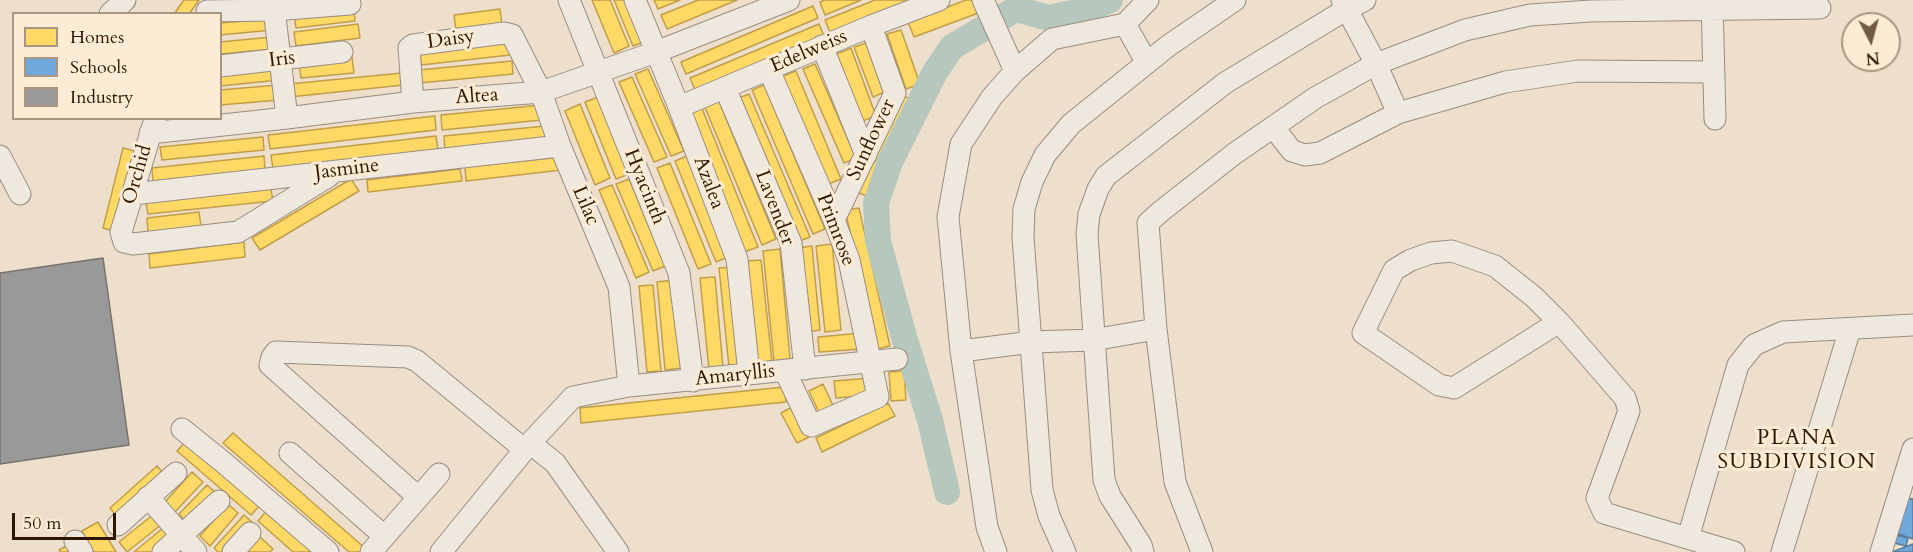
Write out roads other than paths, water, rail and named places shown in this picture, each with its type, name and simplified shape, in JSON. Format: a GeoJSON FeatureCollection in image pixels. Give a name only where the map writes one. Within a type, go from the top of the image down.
{"type":"FeatureCollection","features":[{"type":"Feature","properties":{"kind":"street"},"geometry":{"type":"LineString","coordinates":[[112,12],[125,0]]}},
{"type":"Feature","properties":{"kind":"street","name":"Hyacinth"},"geometry":{"type":"LineString","coordinates":[[569,0],[679,273],[693,381]]}},
{"type":"Feature","properties":{"kind":"street","name":"Azalea"},"geometry":{"type":"LineString","coordinates":[[635,0],[680,107],[737,259],[749,374]]}},
{"type":"Feature","properties":{"kind":"street","name":"Altea"},"geometry":{"type":"LineString","coordinates":[[152,126],[287,118],[413,102],[541,92],[656,52],[789,0]]}},
{"type":"Feature","properties":{"kind":"street","name":"Edelweiss"},"geometry":{"type":"LineString","coordinates":[[680,107],[822,46],[939,0]]}},
{"type":"Feature","properties":{"kind":"street"},"geometry":{"type":"LineString","coordinates":[[996,552],[987,527],[961,351],[948,217],[961,144],[992,97],[1015,71],[1052,39],[1125,24],[1148,0]]}},
{"type":"Feature","properties":{"kind":"street"},"geometry":{"type":"LineString","coordinates":[[1065,552],[1049,516],[1042,490],[1023,237],[1024,209],[1032,182],[1045,155],[1071,124],[1147,63],[1235,0]]}},
{"type":"Feature","properties":{"kind":"street"},"geometry":{"type":"LineString","coordinates":[[1143,552],[1141,545],[1110,496],[1104,480],[1087,234],[1089,214],[1098,189],[1106,176],[1225,83],[1351,3],[1398,113]]}},
{"type":"Feature","properties":{"kind":"street"},"geometry":{"type":"LineString","coordinates":[[208,8],[350,4]]}},
{"type":"Feature","properties":{"kind":"street"},"geometry":{"type":"LineString","coordinates":[[274,5],[287,118]]}},
{"type":"Feature","properties":{"kind":"street"},"geometry":{"type":"LineString","coordinates":[[1712,5],[1715,119]]}},
{"type":"Feature","properties":{"kind":"street"},"geometry":{"type":"LineString","coordinates":[[1202,552],[1175,483],[1156,329],[1148,223],[1160,212],[1315,98],[1376,64],[1466,30],[1530,15],[1591,11],[1712,5],[1820,8]]}},
{"type":"Feature","properties":{"kind":"street"},"geometry":{"type":"LineString","coordinates":[[985,6],[1015,71]]}},
{"type":"Feature","properties":{"kind":"street"},"geometry":{"type":"LineString","coordinates":[[1125,24],[1147,63]]}},
{"type":"Feature","properties":{"kind":"street","name":"Sunflower"},"geometry":{"type":"LineString","coordinates":[[834,220],[896,93],[871,26]]}},
{"type":"Feature","properties":{"kind":"street","name":"Daisy"},"geometry":{"type":"LineString","coordinates":[[413,102],[409,48],[412,45],[504,33],[512,35]]}},
{"type":"Feature","properties":{"kind":"street","name":"Lilac"},"geometry":{"type":"LineString","coordinates":[[512,35],[541,92],[560,146],[619,287],[629,386]]}},
{"type":"Feature","properties":{"kind":"street"},"geometry":{"type":"LineString","coordinates":[[822,46],[866,155]]}},
{"type":"Feature","properties":{"kind":"street","name":"Iris"},"geometry":{"type":"LineString","coordinates":[[222,66],[342,52]]}},
{"type":"Feature","properties":{"kind":"street","name":"Primrose"},"geometry":{"type":"LineString","coordinates":[[769,70],[849,260],[878,397]]}},
{"type":"Feature","properties":{"kind":"street"},"geometry":{"type":"LineString","coordinates":[[1274,127],[1292,151],[1305,155],[1320,153],[1398,113],[1505,82],[1578,71],[1713,72]]}},
{"type":"Feature","properties":{"kind":"street","name":"Lavender"},"geometry":{"type":"LineString","coordinates":[[725,88],[791,243],[795,370],[811,426],[878,397]]}},
{"type":"Feature","properties":{"kind":"street","name":"Orchid"},"geometry":{"type":"LineString","coordinates":[[152,126],[121,232],[124,242],[133,244],[238,232],[335,172]]}},
{"type":"Feature","properties":{"kind":"street","name":"Jasmine"},"geometry":{"type":"LineString","coordinates":[[133,194],[560,146]]}},
{"type":"Feature","properties":{"kind":"street"},"geometry":{"type":"LineString","coordinates":[[0,156],[20,194]]}},
{"type":"Feature","properties":{"kind":"street"},"geometry":{"type":"LineString","coordinates":[[1560,322],[1454,388],[1439,385],[1364,333],[1394,270],[1411,260],[1431,253],[1452,251],[1495,266],[1534,297],[1560,322],[1628,404],[1629,411],[1597,498],[1604,513],[1734,552]]}},
{"type":"Feature","properties":{"kind":"street"},"geometry":{"type":"LineString","coordinates":[[1688,538],[1738,365],[1754,345],[1783,332],[1913,325]]}},
{"type":"Feature","properties":{"kind":"street"},"geometry":{"type":"LineString","coordinates":[[961,351],[1032,342],[1093,340],[1156,329]]}},
{"type":"Feature","properties":{"kind":"street"},"geometry":{"type":"LineString","coordinates":[[1782,552],[1850,329]]}},
{"type":"Feature","properties":{"kind":"street"},"geometry":{"type":"LineString","coordinates":[[418,497],[270,365],[276,352],[408,357],[417,361],[528,446],[555,463],[618,552]]}},
{"type":"Feature","properties":{"kind":"street","name":"Amaryllis"},"geometry":{"type":"LineString","coordinates":[[528,446],[573,397],[629,386],[897,359]]}},
{"type":"Feature","properties":{"kind":"street"},"geometry":{"type":"LineString","coordinates":[[182,429],[328,552]]}},
{"type":"Feature","properties":{"kind":"street"},"geometry":{"type":"LineString","coordinates":[[441,552],[528,446]]}},
{"type":"Feature","properties":{"kind":"street"},"geometry":{"type":"LineString","coordinates":[[1881,552],[1913,449]]}},
{"type":"Feature","properties":{"kind":"street"},"geometry":{"type":"LineString","coordinates":[[290,453],[378,544],[439,474]]}},
{"type":"Feature","properties":{"kind":"street"},"geometry":{"type":"LineString","coordinates":[[118,525],[176,472]]}},
{"type":"Feature","properties":{"kind":"street"},"geometry":{"type":"LineString","coordinates":[[148,497],[196,552]]}},
{"type":"Feature","properties":{"kind":"street"},"geometry":{"type":"LineString","coordinates":[[163,552],[219,501]]}},
{"type":"Feature","properties":{"kind":"street"},"geometry":{"type":"LineString","coordinates":[[233,552],[250,533]]}},
{"type":"Feature","properties":{"kind":"waterway"},"geometry":{"type":"LineString","coordinates":[[947,492],[930,420],[904,337],[878,241],[876,203],[890,162],[935,72],[952,47],[1016,9],[1049,18],[1090,9],[1110,0]]}},
{"type":"Feature","properties":{"kind":"district","name":"PLANA SUBDIVISION"},"geometry":{"type":"Point","coordinates":[1797,451]}}]}
